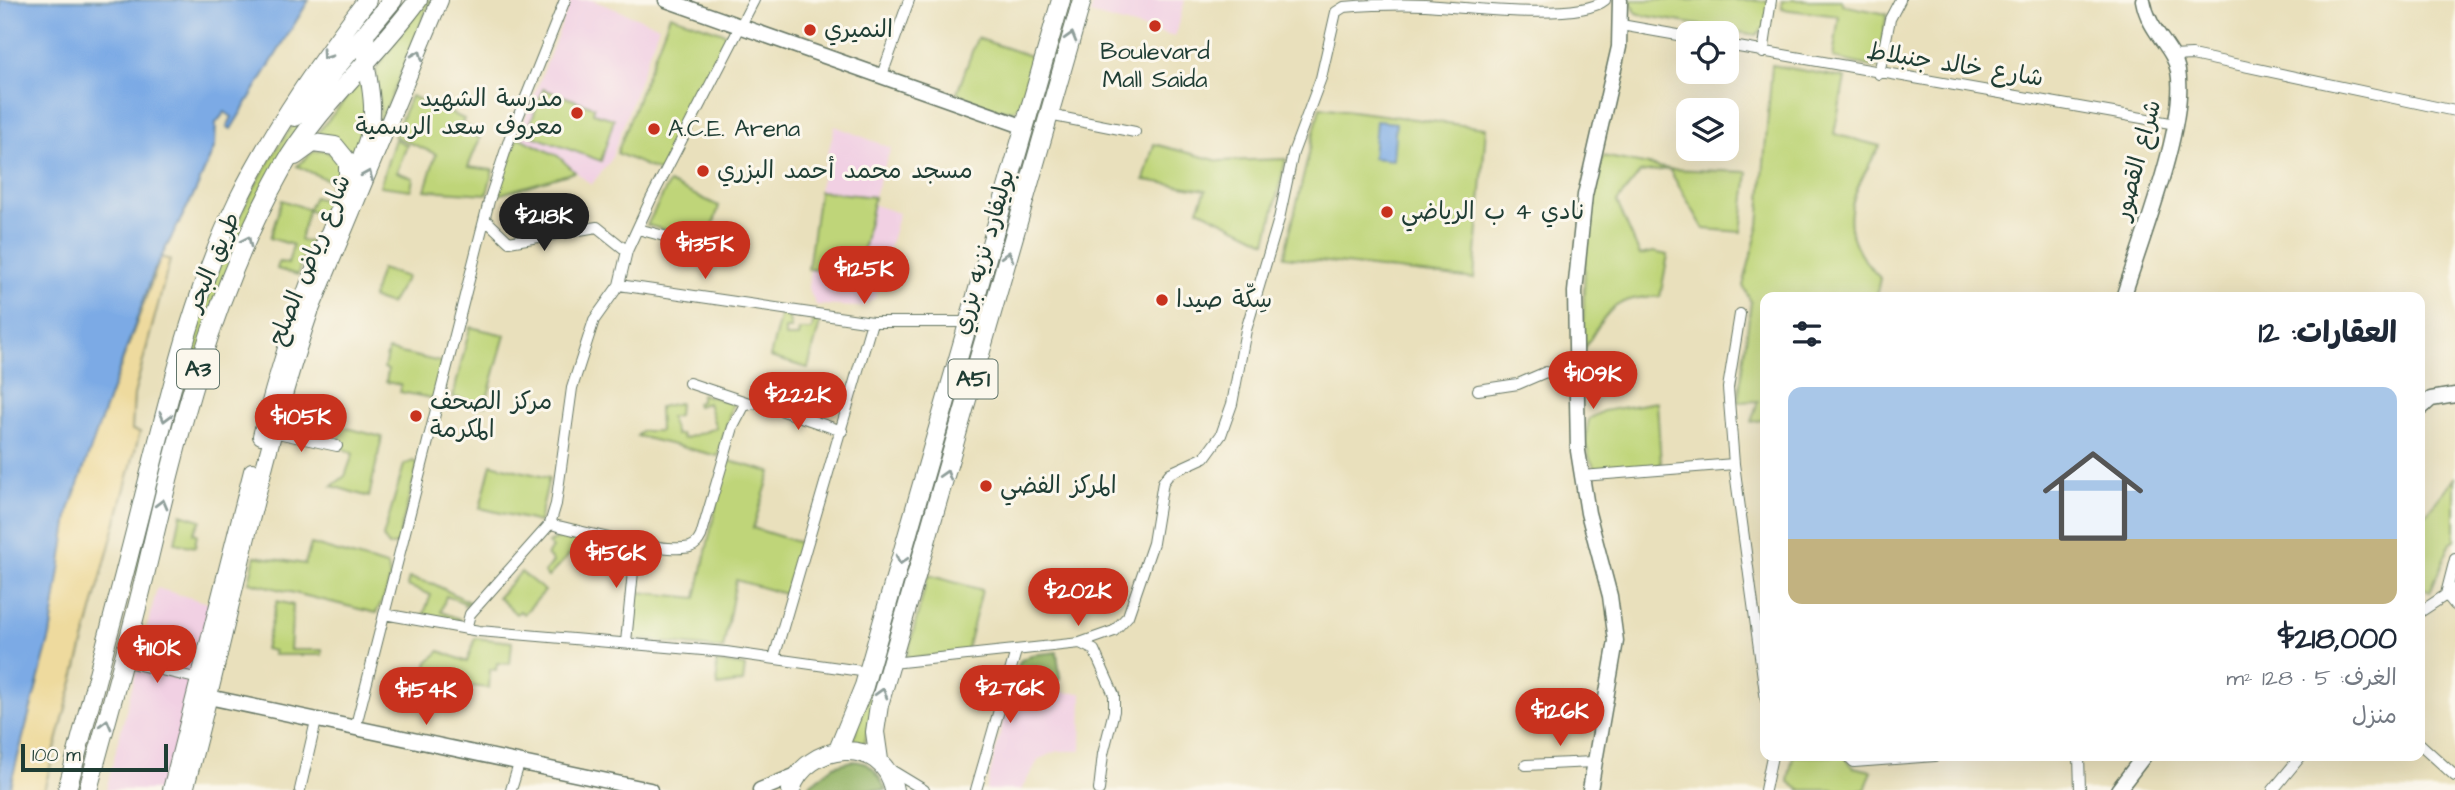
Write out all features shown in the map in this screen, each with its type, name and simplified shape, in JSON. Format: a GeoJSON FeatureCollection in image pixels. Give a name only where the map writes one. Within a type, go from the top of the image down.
{"type":"FeatureCollection","features":[{"type":"Feature","properties":{"kind":"highway","name":"طريق البحر"},"geometry":{"type":"LineString","coordinates":[[67,790],[196,304],[238,200],[276,132],[307,83],[367,0]]}},
{"type":"Feature","properties":{"kind":"highway"},"geometry":{"type":"LineString","coordinates":[[276,132],[312,99],[393,0]]}},
{"type":"Feature","properties":{"kind":"highway","name":"طريق البحر"},"geometry":{"type":"LineString","coordinates":[[88,790],[205,345],[234,268],[281,172],[301,140],[352,75],[418,0]]}},
{"type":"Feature","properties":{"kind":"highway","name":"بوليفارد نزيه بزري"},"geometry":{"type":"LineString","coordinates":[[838,750],[852,721],[868,672],[944,415],[968,322],[1061,0]]}},
{"type":"Feature","properties":{"kind":"highway","name":"بوليفارد نزيه بزري"},"geometry":{"type":"LineString","coordinates":[[882,763],[875,724],[1082,0]]}},
{"type":"Feature","properties":{"kind":"highway"},"geometry":{"type":"LineString","coordinates":[[368,31],[374,44],[385,40]]}},
{"type":"Feature","properties":{"kind":"highway"},"geometry":{"type":"LineString","coordinates":[[345,57],[353,53],[359,57],[352,75]]}},
{"type":"Feature","properties":{"kind":"highway"},"geometry":{"type":"LineString","coordinates":[[281,172],[304,147],[313,143],[327,143],[338,148],[346,157],[349,166],[349,196]]}},
{"type":"Feature","properties":{"kind":"highway"},"geometry":{"type":"LineString","coordinates":[[125,573],[144,579]]}},
{"type":"Feature","properties":{"kind":"highway"},"geometry":{"type":"LineString","coordinates":[[795,782],[817,760],[838,750],[852,750],[882,763]]}},
{"type":"Feature","properties":{"kind":"highway","name":"A51"},"geometry":{"type":"LineString","coordinates":[[882,763],[894,790]]}},
{"type":"Feature","properties":{"kind":"main road","name":"شارع رياض الصلح"},"geometry":{"type":"LineString","coordinates":[[185,790],[203,688],[282,359],[349,196],[440,0]]}},
{"type":"Feature","properties":{"kind":"main road","name":"شارع رياض الصلح"},"geometry":{"type":"LineString","coordinates":[[171,790],[203,688],[273,432],[369,135],[373,91],[367,59],[368,31]]}},
{"type":"Feature","properties":{"kind":"street"},"geometry":{"type":"LineString","coordinates":[[355,729],[485,219],[510,136],[565,0]]}},
{"type":"Feature","properties":{"kind":"street"},"geometry":{"type":"LineString","coordinates":[[666,0],[1025,127]]}},
{"type":"Feature","properties":{"kind":"street"},"geometry":{"type":"LineString","coordinates":[[466,629],[470,614],[550,524],[556,504],[572,388],[594,320],[619,285],[627,251],[754,0]]}},
{"type":"Feature","properties":{"kind":"street"},"geometry":{"type":"LineString","coordinates":[[882,75],[909,0]]}},
{"type":"Feature","properties":{"kind":"street"},"geometry":{"type":"LineString","coordinates":[[891,663],[1080,643],[1110,634],[1124,622],[1151,550],[1163,482],[1170,473],[1205,457],[1221,435],[1232,404],[1246,330],[1276,229],[1293,153],[1321,78],[1336,12],[1344,7],[1410,5],[1579,10],[1592,8],[1605,0]]}},
{"type":"Feature","properties":{"kind":"street"},"geometry":{"type":"LineString","coordinates":[[1590,790],[1616,641],[1610,596],[1581,476],[1577,439],[1575,292],[1580,231],[1621,25],[1620,0]]}},
{"type":"Feature","properties":{"kind":"street"},"geometry":{"type":"LineString","coordinates":[[1763,53],[1771,0]]}},
{"type":"Feature","properties":{"kind":"street"},"geometry":{"type":"LineString","coordinates":[[1879,74],[1890,19],[1900,0]]}},
{"type":"Feature","properties":{"kind":"street","name":"شراع القصور"},"geometry":{"type":"LineString","coordinates":[[2125,292],[2176,124],[2179,93],[2178,70],[2173,56],[2152,29],[2143,0]]}},
{"type":"Feature","properties":{"kind":"street"},"geometry":{"type":"LineString","coordinates":[[1621,25],[1676,35]]}},
{"type":"Feature","properties":{"kind":"street","name":"شارع خالد جنبلاط"},"geometry":{"type":"LineString","coordinates":[[1739,48],[2176,124]]}},
{"type":"Feature","properties":{"kind":"street"},"geometry":{"type":"LineString","coordinates":[[2173,56],[2192,55],[2455,111]]}},
{"type":"Feature","properties":{"kind":"street"},"geometry":{"type":"LineString","coordinates":[[1049,115],[1135,132]]}},
{"type":"Feature","properties":{"kind":"street"},"geometry":{"type":"LineString","coordinates":[[485,219],[509,242],[594,226],[627,251]]}},
{"type":"Feature","properties":{"kind":"street"},"geometry":{"type":"LineString","coordinates":[[638,229],[701,246]]}},
{"type":"Feature","properties":{"kind":"street"},"geometry":{"type":"LineString","coordinates":[[619,285],[873,322],[968,322]]}},
{"type":"Feature","properties":{"kind":"street"},"geometry":{"type":"LineString","coordinates":[[1740,314],[1728,387],[1734,464],[1760,641]]}},
{"type":"Feature","properties":{"kind":"street"},"geometry":{"type":"LineString","coordinates":[[774,658],[829,461],[842,431],[873,322]]}},
{"type":"Feature","properties":{"kind":"street"},"geometry":{"type":"LineString","coordinates":[[1478,390],[1518,384],[1546,372],[1576,382]]}},
{"type":"Feature","properties":{"kind":"street"},"geometry":{"type":"LineString","coordinates":[[690,383],[749,403],[764,404],[842,431]]}},
{"type":"Feature","properties":{"kind":"street"},"geometry":{"type":"LineString","coordinates":[[2425,406],[2440,396],[2455,395]]}},
{"type":"Feature","properties":{"kind":"street"},"geometry":{"type":"LineString","coordinates":[[550,524],[683,548],[697,543],[733,427],[741,410],[749,403]]}},
{"type":"Feature","properties":{"kind":"street"},"geometry":{"type":"LineString","coordinates":[[273,432],[337,446]]}},
{"type":"Feature","properties":{"kind":"street"},"geometry":{"type":"LineString","coordinates":[[1581,476],[1734,464]]}},
{"type":"Feature","properties":{"kind":"street"},"geometry":{"type":"LineString","coordinates":[[626,642],[636,541]]}},
{"type":"Feature","properties":{"kind":"street"},"geometry":{"type":"LineString","coordinates":[[2455,559],[2451,591],[2455,605]]}},
{"type":"Feature","properties":{"kind":"street"},"geometry":{"type":"LineString","coordinates":[[2425,609],[2451,591]]}},
{"type":"Feature","properties":{"kind":"street"},"geometry":{"type":"LineString","coordinates":[[384,614],[466,629],[582,642],[626,642],[774,658],[868,672]]}},
{"type":"Feature","properties":{"kind":"street"},"geometry":{"type":"LineString","coordinates":[[1080,643],[1094,650],[1114,695],[1114,711],[1104,754],[1100,790]]}},
{"type":"Feature","properties":{"kind":"street"},"geometry":{"type":"LineString","coordinates":[[976,790],[1016,651]]}},
{"type":"Feature","properties":{"kind":"street"},"geometry":{"type":"LineString","coordinates":[[122,661],[316,721],[650,790]]}},
{"type":"Feature","properties":{"kind":"street"},"geometry":{"type":"LineString","coordinates":[[300,790],[316,721]]}},
{"type":"Feature","properties":{"kind":"street"},"geometry":{"type":"LineString","coordinates":[[2425,749],[2455,776]]}},
{"type":"Feature","properties":{"kind":"street"},"geometry":{"type":"LineString","coordinates":[[1765,790],[1771,761]]}},
{"type":"Feature","properties":{"kind":"street"},"geometry":{"type":"LineString","coordinates":[[1853,761],[1886,761]]}},
{"type":"Feature","properties":{"kind":"street"},"geometry":{"type":"LineString","coordinates":[[2079,761],[2080,790]]}},
{"type":"Feature","properties":{"kind":"street"},"geometry":{"type":"LineString","coordinates":[[2118,790],[2140,761]]}},
{"type":"Feature","properties":{"kind":"street"},"geometry":{"type":"LineString","coordinates":[[2273,790],[2297,761]]}},
{"type":"Feature","properties":{"kind":"street"},"geometry":{"type":"LineString","coordinates":[[1527,765],[1594,762]]}},
{"type":"Feature","properties":{"kind":"street"},"geometry":{"type":"LineString","coordinates":[[882,763],[924,790]]}},
{"type":"Feature","properties":{"kind":"street"},"geometry":{"type":"LineString","coordinates":[[511,790],[519,764]]}},
{"type":"Feature","properties":{"kind":"street"},"geometry":{"type":"LineString","coordinates":[[760,790],[795,782]]}},
{"type":"Feature","properties":{"kind":"shaded area","name":"مدرسة الشهيد معروف سعد الرسمية"},"geometry":{"type":"Polygon","coordinates":[[[571,0],[592,0],[659,26],[611,160],[591,185],[558,156],[518,137],[571,0]]]}},
{"type":"Feature","properties":{"kind":"shaded area","name":"Boulevard Mall Saida"},"geometry":{"type":"Polygon","coordinates":[[[1094,0],[1185,0],[1175,37],[1090,14],[1094,0]]]}},
{"type":"Feature","properties":{"kind":"shaded area"},"geometry":{"type":"Polygon","coordinates":[[[835,126],[891,148],[871,204],[899,213],[875,298],[861,307],[816,305],[808,288],[820,184],[835,126]]]}},
{"type":"Feature","properties":{"kind":"shaded area"},"geometry":{"type":"Polygon","coordinates":[[[157,588],[215,605],[168,790],[106,790],[157,588]]]}},
{"type":"Feature","properties":{"kind":"shaded area"},"geometry":{"type":"Polygon","coordinates":[[[1044,692],[1082,693],[1081,751],[1058,751],[1039,759],[1021,790],[986,790],[1009,696],[1044,692]]]}},
{"type":"Feature","properties":{"kind":"green space"},"geometry":{"type":"Polygon","coordinates":[[[424,0],[431,0],[374,140],[380,110],[376,69],[424,0]]]}},
{"type":"Feature","properties":{"kind":"green space"},"geometry":{"type":"Polygon","coordinates":[[[1066,0],[1076,0],[864,743],[852,743],[884,643],[1066,0]]]}},
{"type":"Feature","properties":{"kind":"green space"},"geometry":{"type":"Polygon","coordinates":[[[1630,0],[1769,2],[1764,28],[1756,35],[1739,32],[1739,21],[1676,21],[1636,13],[1630,0]]]}},
{"type":"Feature","properties":{"kind":"green space"},"geometry":{"type":"Polygon","coordinates":[[[1782,0],[1842,0],[1842,5],[1887,14],[1877,68],[1833,58],[1839,16],[1782,9],[1782,0]]]}},
{"type":"Feature","properties":{"kind":"green space"},"geometry":{"type":"Polygon","coordinates":[[[670,15],[730,35],[660,172],[617,153],[670,15]]]}},
{"type":"Feature","properties":{"kind":"green space"},"geometry":{"type":"Polygon","coordinates":[[[977,38],[1033,57],[1020,105],[1013,111],[992,109],[957,93],[977,38]]]}},
{"type":"Feature","properties":{"kind":"green space"},"geometry":{"type":"Polygon","coordinates":[[[354,56],[357,61],[256,209],[139,571],[136,572],[133,569],[189,351],[227,245],[251,194],[287,133],[354,56]]]}},
{"type":"Feature","properties":{"kind":"green space"},"geometry":{"type":"Polygon","coordinates":[[[1772,65],[1845,78],[1834,134],[1880,146],[1854,197],[1851,213],[1851,228],[1856,244],[1880,278],[1877,292],[1760,292],[1760,420],[1751,422],[1758,401],[1738,402],[1751,302],[1743,286],[1759,225],[1772,65]]]}},
{"type":"Feature","properties":{"kind":"green space"},"geometry":{"type":"Polygon","coordinates":[[[362,79],[369,109],[356,158],[314,137],[362,79]]]}},
{"type":"Feature","properties":{"kind":"green space"},"geometry":{"type":"Polygon","coordinates":[[[543,89],[594,107],[593,113],[614,119],[601,161],[527,134],[543,89]]]}},
{"type":"Feature","properties":{"kind":"green space"},"geometry":{"type":"Polygon","coordinates":[[[411,96],[464,119],[462,124],[475,130],[473,135],[480,138],[468,167],[493,170],[487,194],[425,190],[436,154],[394,136],[411,96]]]}},
{"type":"Feature","properties":{"kind":"green space","name":"نادي 4 ب الرياضي"},"geometry":{"type":"Polygon","coordinates":[[[1320,107],[1486,128],[1474,279],[1284,257],[1320,107]]]}},
{"type":"Feature","properties":{"kind":"green space"},"geometry":{"type":"Polygon","coordinates":[[[518,137],[558,156],[575,172],[494,196],[518,137]]]}},
{"type":"Feature","properties":{"kind":"green space"},"geometry":{"type":"Polygon","coordinates":[[[395,139],[407,145],[397,172],[413,178],[411,190],[380,186],[395,139]]]}},
{"type":"Feature","properties":{"kind":"green space"},"geometry":{"type":"Polygon","coordinates":[[[1154,144],[1219,161],[1286,159],[1266,242],[1198,209],[1206,190],[1144,180],[1154,144]]]}},
{"type":"Feature","properties":{"kind":"green space"},"geometry":{"type":"Polygon","coordinates":[[[323,150],[341,159],[341,187],[326,216],[308,210],[300,240],[316,243],[310,260],[302,258],[298,275],[277,269],[279,262],[288,264],[293,245],[270,238],[282,200],[308,209],[314,197],[324,200],[332,182],[297,166],[313,152],[323,150]]]}},
{"type":"Feature","properties":{"kind":"green space"},"geometry":{"type":"Polygon","coordinates":[[[1603,156],[1669,169],[1640,173],[1617,202],[1640,255],[1653,252],[1668,255],[1660,297],[1643,297],[1619,304],[1604,318],[1582,352],[1587,228],[1603,156]]]}},
{"type":"Feature","properties":{"kind":"green space"},"geometry":{"type":"Polygon","coordinates":[[[1669,169],[1748,172],[1741,232],[1704,229],[1669,169]]]}},
{"type":"Feature","properties":{"kind":"green space"},"geometry":{"type":"Polygon","coordinates":[[[669,183],[719,206],[708,242],[647,225],[669,183]]]}},
{"type":"Feature","properties":{"kind":"green space"},"geometry":{"type":"Polygon","coordinates":[[[819,191],[874,197],[863,252],[867,253],[863,273],[808,269],[819,191]]]}},
{"type":"Feature","properties":{"kind":"green space"},"geometry":{"type":"Polygon","coordinates":[[[381,269],[407,277],[390,304],[372,298],[381,269]]]}},
{"type":"Feature","properties":{"kind":"green space"},"geometry":{"type":"Polygon","coordinates":[[[781,313],[788,314],[791,329],[785,329],[785,337],[798,337],[799,330],[812,330],[814,318],[821,319],[808,368],[770,357],[781,313]]]}},
{"type":"Feature","properties":{"kind":"green space"},"geometry":{"type":"Polygon","coordinates":[[[470,327],[505,335],[485,406],[453,397],[470,327]]]}},
{"type":"Feature","properties":{"kind":"green space"},"geometry":{"type":"Polygon","coordinates":[[[388,350],[445,363],[437,399],[400,392],[401,385],[386,382],[388,370],[384,368],[388,350]]]}},
{"type":"Feature","properties":{"kind":"green space"},"geometry":{"type":"Polygon","coordinates":[[[701,394],[733,403],[718,456],[637,436],[642,431],[660,431],[659,407],[679,403],[678,416],[670,418],[676,435],[681,434],[683,439],[716,428],[708,403],[697,406],[696,403],[701,401],[701,394]]]}},
{"type":"Feature","properties":{"kind":"green space"},"geometry":{"type":"Polygon","coordinates":[[[1657,402],[1661,465],[1597,470],[1590,459],[1587,446],[1589,419],[1603,411],[1657,402]]]}},
{"type":"Feature","properties":{"kind":"green space"},"geometry":{"type":"Polygon","coordinates":[[[343,427],[382,437],[369,497],[332,486],[345,476],[353,454],[337,445],[343,427]]]}},
{"type":"Feature","properties":{"kind":"green space"},"geometry":{"type":"Polygon","coordinates":[[[726,460],[771,472],[753,528],[801,543],[785,594],[736,580],[723,649],[631,639],[638,592],[696,598],[726,460]]]}},
{"type":"Feature","properties":{"kind":"green space"},"geometry":{"type":"Polygon","coordinates":[[[413,461],[418,464],[397,544],[389,546],[383,537],[404,465],[413,461]]]}},
{"type":"Feature","properties":{"kind":"green space"},"geometry":{"type":"Polygon","coordinates":[[[491,464],[549,478],[539,522],[480,508],[491,464]]]}},
{"type":"Feature","properties":{"kind":"green space"},"geometry":{"type":"Polygon","coordinates":[[[2455,478],[2455,540],[2451,542],[2430,592],[2425,588],[2425,515],[2455,478]]]}},
{"type":"Feature","properties":{"kind":"green space"},"geometry":{"type":"Polygon","coordinates":[[[181,514],[201,520],[193,533],[197,534],[195,547],[175,543],[181,514]]]}},
{"type":"Feature","properties":{"kind":"green space"},"geometry":{"type":"Polygon","coordinates":[[[573,533],[582,537],[579,551],[574,550],[548,577],[544,573],[553,562],[547,555],[552,548],[548,543],[573,533]]]}},
{"type":"Feature","properties":{"kind":"green space"},"geometry":{"type":"Polygon","coordinates":[[[311,544],[387,566],[389,583],[376,613],[249,582],[255,556],[305,564],[311,544]]]}},
{"type":"Feature","properties":{"kind":"green space"},"geometry":{"type":"Polygon","coordinates":[[[521,572],[545,591],[524,614],[520,611],[516,614],[498,597],[521,572]]]}},
{"type":"Feature","properties":{"kind":"green space"},"geometry":{"type":"Polygon","coordinates":[[[928,575],[982,590],[966,653],[906,659],[928,575]]]}},
{"type":"Feature","properties":{"kind":"green space"},"geometry":{"type":"Polygon","coordinates":[[[409,578],[434,584],[471,603],[464,606],[465,603],[446,596],[441,612],[460,619],[453,625],[422,618],[431,595],[407,586],[409,578]]]}},
{"type":"Feature","properties":{"kind":"green space"},"geometry":{"type":"Polygon","coordinates":[[[277,601],[293,605],[290,650],[322,650],[322,655],[273,655],[274,651],[265,649],[277,601]]]}},
{"type":"Feature","properties":{"kind":"green space"},"geometry":{"type":"Polygon","coordinates":[[[475,638],[512,642],[510,664],[497,663],[496,670],[490,669],[489,688],[424,681],[428,662],[440,651],[467,662],[475,638]]]}},
{"type":"Feature","properties":{"kind":"green space"},"geometry":{"type":"Polygon","coordinates":[[[1057,652],[1060,678],[1052,691],[1009,696],[1020,661],[1031,655],[1057,652]]]}},
{"type":"Feature","properties":{"kind":"green space"},"geometry":{"type":"Polygon","coordinates":[[[716,662],[745,666],[743,682],[718,686],[716,662]]]}},
{"type":"Feature","properties":{"kind":"green space"},"geometry":{"type":"Polygon","coordinates":[[[851,761],[864,763],[873,769],[886,790],[803,790],[834,766],[851,761]]]}},
{"type":"Feature","properties":{"kind":"green space"},"geometry":{"type":"Polygon","coordinates":[[[1792,761],[1849,761],[1853,767],[1872,771],[1865,790],[1800,790],[1788,781],[1792,761]]]}},
{"type":"Feature","properties":{"kind":"sand"},"geometry":{"type":"Polygon","coordinates":[[[161,257],[170,260],[134,395],[132,430],[140,432],[44,790],[9,790],[50,636],[68,510],[161,257]]]}},
{"type":"Feature","properties":{"kind":"water"},"geometry":{"type":"Polygon","coordinates":[[[0,0],[309,0],[231,129],[227,127],[232,117],[225,112],[216,123],[215,146],[196,190],[154,271],[69,510],[50,636],[9,790],[0,790],[0,0]]]}},
{"type":"Feature","properties":{"kind":"water"},"geometry":{"type":"Polygon","coordinates":[[[1376,121],[1396,123],[1393,160],[1373,158],[1376,121]]]}},
{"type":"Feature","properties":{"kind":"place","name":"Boulevard Mall Saida"},"geometry":{"type":"Point","coordinates":[1155,26]}},
{"type":"Feature","properties":{"kind":"place","name":"النميري"},"geometry":{"type":"Point","coordinates":[810,30]}},
{"type":"Feature","properties":{"kind":"place","name":"مدرسة الشهيد معروف سعد الرسمية"},"geometry":{"type":"Point","coordinates":[577,113]}},
{"type":"Feature","properties":{"kind":"place","name":"A.C.E. Arena"},"geometry":{"type":"Point","coordinates":[654,129]}},
{"type":"Feature","properties":{"kind":"place","name":"مسجد محمد أحمد البزري"},"geometry":{"type":"Point","coordinates":[703,171]}},
{"type":"Feature","properties":{"kind":"place","name":"نادي 4 ب الرياضي"},"geometry":{"type":"Point","coordinates":[1387,212]}},
{"type":"Feature","properties":{"kind":"place","name":"سِكّة صيدا"},"geometry":{"type":"Point","coordinates":[1162,300]}},
{"type":"Feature","properties":{"kind":"place","name":"مركز الصحف المكرمة"},"geometry":{"type":"Point","coordinates":[416,416]}},
{"type":"Feature","properties":{"kind":"place","name":"المركز الفضي"},"geometry":{"type":"Point","coordinates":[986,486]}}]}
